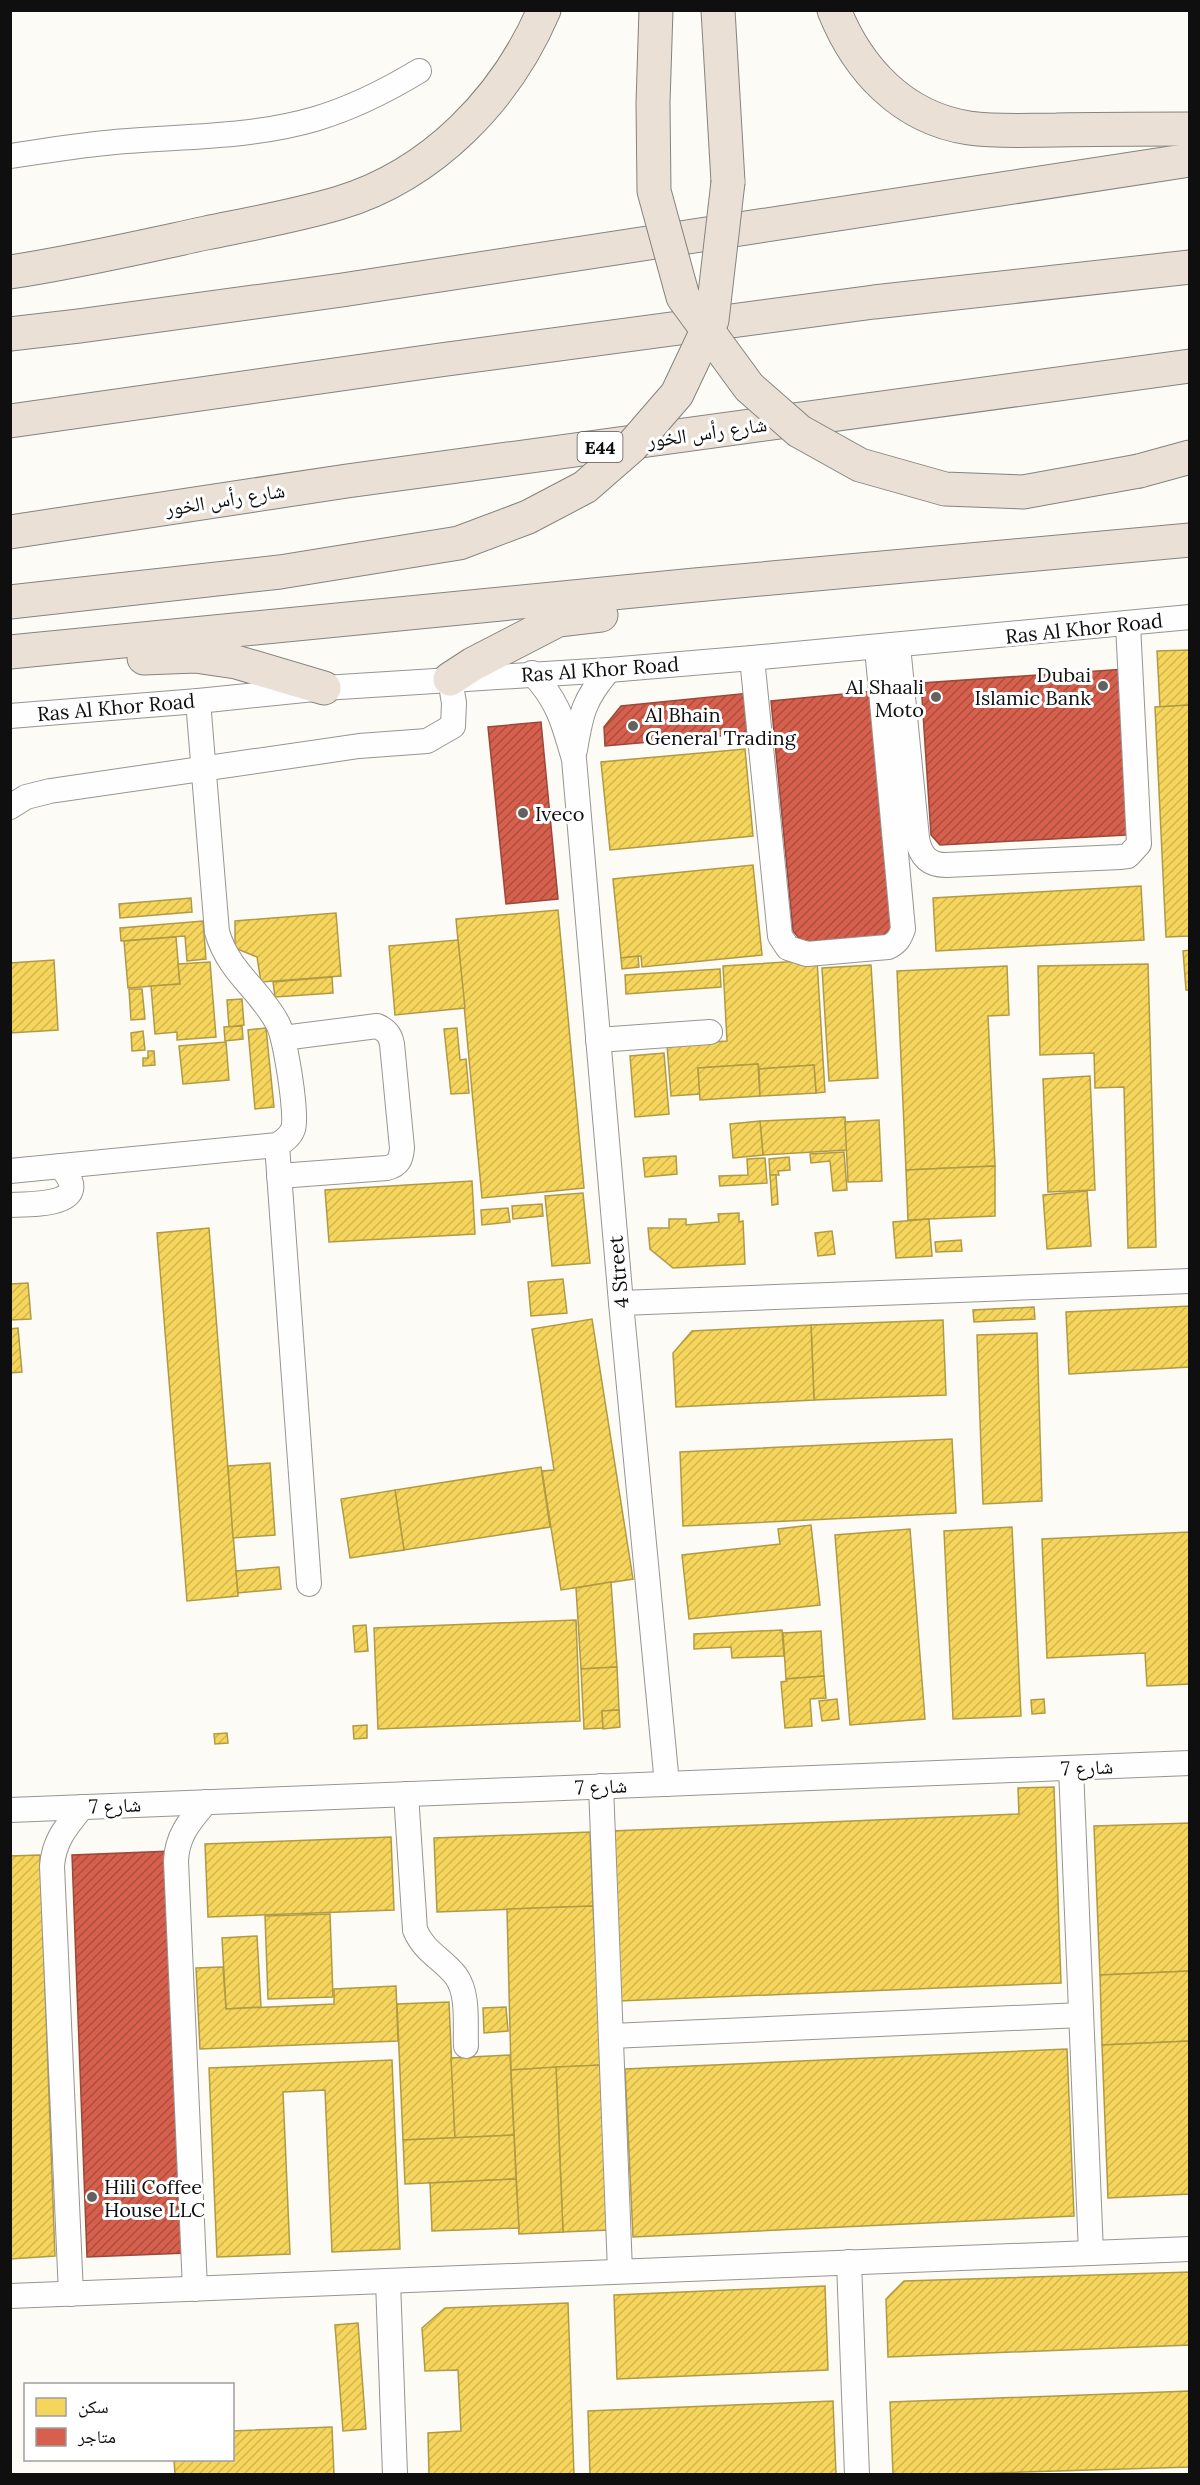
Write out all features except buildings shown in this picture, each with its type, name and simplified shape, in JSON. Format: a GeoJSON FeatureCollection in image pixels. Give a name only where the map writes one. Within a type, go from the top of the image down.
{"type":"FeatureCollection","features":[{"type":"Feature","properties":{"kind":"highway"},"geometry":{"type":"LineString","coordinates":[[10,272],[59,265],[297,213],[340,202],[382,186],[420,163],[456,136],[487,104],[518,61],[544,10]]}},
{"type":"Feature","properties":{"kind":"highway"},"geometry":{"type":"LineString","coordinates":[[656,10],[653,103],[654,191],[683,297],[749,387],[800,431],[860,465],[945,489],[1023,492],[1139,471],[1190,456]]}},
{"type":"Feature","properties":{"kind":"highway"},"geometry":{"type":"LineString","coordinates":[[10,602],[280,572],[459,543],[528,517],[585,487],[633,446],[677,394],[712,320],[728,182],[718,10]]}},
{"type":"Feature","properties":{"kind":"highway"},"geometry":{"type":"LineString","coordinates":[[834,10],[853,50],[879,82],[911,107],[949,123],[990,130],[1190,129]]}},
{"type":"Feature","properties":{"kind":"highway"},"geometry":{"type":"LineString","coordinates":[[10,333],[79,326],[342,290],[1190,160]]}},
{"type":"Feature","properties":{"kind":"highway"},"geometry":{"type":"LineString","coordinates":[[10,422],[440,360],[862,304],[1190,267]]}},
{"type":"Feature","properties":{"kind":"highway","name":"شارع رأس الخور"},"geometry":{"type":"LineString","coordinates":[[10,532],[347,481],[1190,366]]}},
{"type":"Feature","properties":{"kind":"highway"},"geometry":{"type":"LineString","coordinates":[[10,652],[695,585],[1186,541]]}},
{"type":"Feature","properties":{"kind":"highway"},"geometry":{"type":"LineString","coordinates":[[450,679],[473,664],[558,620],[640,610],[695,585]]}},
{"type":"Feature","properties":{"kind":"highway"},"geometry":{"type":"LineString","coordinates":[[10,669],[195,656],[236,662],[324,688]]}},
{"type":"Feature","properties":{"kind":"street"},"geometry":{"type":"LineString","coordinates":[[10,156],[86,145],[235,134],[285,127],[315,119],[368,99],[418,71]]}},
{"type":"Feature","properties":{"kind":"street","name":"Ras Al Khor Road"},"geometry":{"type":"LineString","coordinates":[[10,716],[324,688],[609,670],[887,647],[1190,617]]}},
{"type":"Feature","properties":{"kind":"street"},"geometry":{"type":"LineString","coordinates":[[887,647],[917,838],[923,855],[929,862],[946,866],[1120,857],[1128,856],[1139,844],[1128,624]]}},
{"type":"Feature","properties":{"kind":"street"},"geometry":{"type":"LineString","coordinates":[[752,658],[780,936],[788,948],[800,954],[830,952],[888,947],[899,940],[903,929],[887,647]]}},
{"type":"Feature","properties":{"kind":"street","name":"4 Street"},"geometry":{"type":"LineString","coordinates":[[573,759],[580,716],[591,690],[609,670]]}},
{"type":"Feature","properties":{"kind":"street","name":"4 Street"},"geometry":{"type":"LineString","coordinates":[[532,674],[549,692],[558,709],[573,759],[621,1303],[667,1784]]}},
{"type":"Feature","properties":{"kind":"street"},"geometry":{"type":"LineString","coordinates":[[10,807],[26,797],[50,791],[359,746],[427,741],[453,726],[454,703],[450,679]]}},
{"type":"Feature","properties":{"kind":"street"},"geometry":{"type":"LineString","coordinates":[[10,1170],[277,1145],[287,1138],[294,1127],[281,1031],[270,1011],[229,962],[222,947],[215,915],[198,701]]}},
{"type":"Feature","properties":{"kind":"street"},"geometry":{"type":"LineString","coordinates":[[279,1176],[396,1166],[401,1158],[402,1148],[392,1044],[385,1030],[377,1026],[281,1031]]}},
{"type":"Feature","properties":{"kind":"street"},"geometry":{"type":"LineString","coordinates":[[598,1040],[710,1032]]}},
{"type":"Feature","properties":{"kind":"street"},"geometry":{"type":"LineString","coordinates":[[277,1145],[309,1584]]}},
{"type":"Feature","properties":{"kind":"street"},"geometry":{"type":"LineString","coordinates":[[10,1205],[60,1201],[69,1195],[72,1185],[69,1175],[60,1166]]}},
{"type":"Feature","properties":{"kind":"street"},"geometry":{"type":"LineString","coordinates":[[621,1303],[1190,1281]]}},
{"type":"Feature","properties":{"kind":"street","name":"شارع 7"},"geometry":{"type":"LineString","coordinates":[[11,1809],[1190,1763]]}},
{"type":"Feature","properties":{"kind":"street"},"geometry":{"type":"LineString","coordinates":[[1071,1768],[1091,2253]]}},
{"type":"Feature","properties":{"kind":"street"},"geometry":{"type":"LineString","coordinates":[[601,1786],[620,2271]]}},
{"type":"Feature","properties":{"kind":"street"},"geometry":{"type":"LineString","coordinates":[[406,1794],[415,1930],[420,1942],[455,1975],[461,1987],[466,2046]]}},
{"type":"Feature","properties":{"kind":"street"},"geometry":{"type":"LineString","coordinates":[[195,2289],[176,1861],[177,1847],[182,1833],[206,1802]]}},
{"type":"Feature","properties":{"kind":"street"},"geometry":{"type":"LineString","coordinates":[[71,2294],[52,1866],[53,1852],[58,1838],[82,1807]]}},
{"type":"Feature","properties":{"kind":"street"},"geometry":{"type":"LineString","coordinates":[[611,2036],[1081,2015]]}},
{"type":"Feature","properties":{"kind":"street"},"geometry":{"type":"LineString","coordinates":[[10,2296],[1190,2249]]}},
{"type":"Feature","properties":{"kind":"street"},"geometry":{"type":"LineString","coordinates":[[849,2262],[857,2475]]}},
{"type":"Feature","properties":{"kind":"street"},"geometry":{"type":"LineString","coordinates":[[388,2281],[395,2475]]}},
{"type":"Feature","properties":{"kind":"place","name":"Dubai Islamic Bank"},"geometry":{"type":"Point","coordinates":[1103,686]}},
{"type":"Feature","properties":{"kind":"place","name":"Al Shaali Moto"},"geometry":{"type":"Point","coordinates":[936,697]}},
{"type":"Feature","properties":{"kind":"place","name":"Al Bhain General Trading"},"geometry":{"type":"Point","coordinates":[633,726]}},
{"type":"Feature","properties":{"kind":"place","name":"Iveco"},"geometry":{"type":"Point","coordinates":[523,813]}},
{"type":"Feature","properties":{"kind":"place","name":"Hili Coffee House LLC"},"geometry":{"type":"Point","coordinates":[92,2197]}}]}
